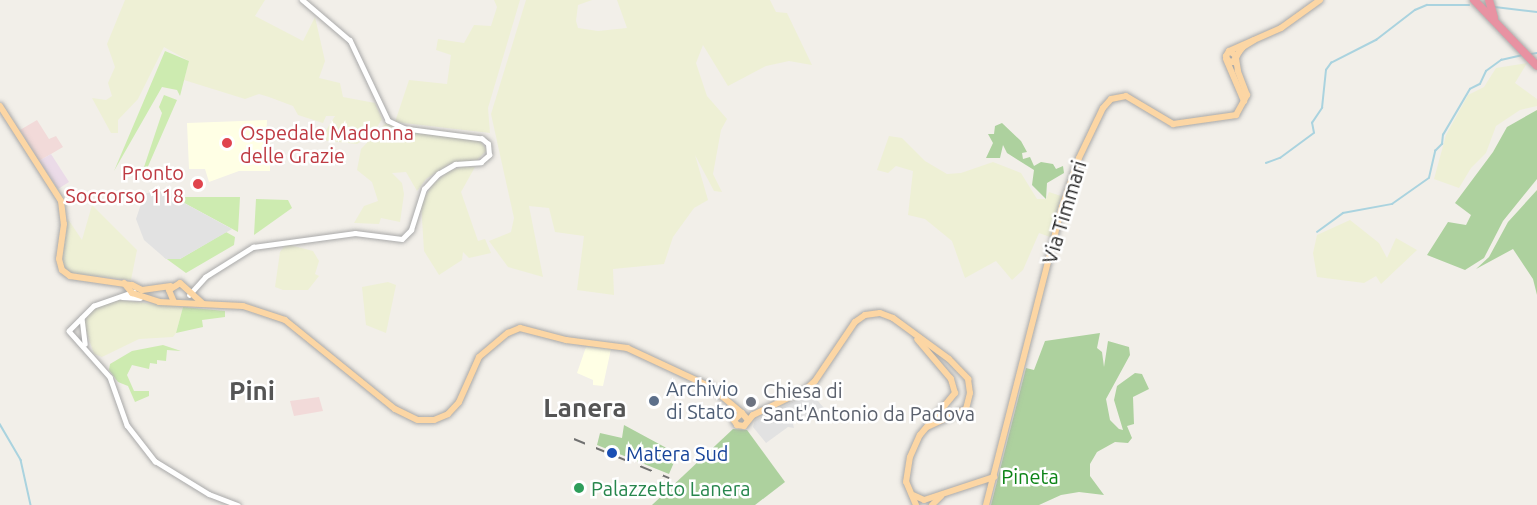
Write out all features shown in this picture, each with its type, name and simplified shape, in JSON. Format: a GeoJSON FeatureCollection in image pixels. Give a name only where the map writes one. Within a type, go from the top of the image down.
{"type":"FeatureCollection","features":[{"type":"Feature","properties":{"kind":"highway"},"geometry":{"type":"LineString","coordinates":[[1474,0],[1537,66]]}},
{"type":"Feature","properties":{"kind":"highway"},"geometry":{"type":"LineString","coordinates":[[1489,0],[1494,17],[1511,39]]}},
{"type":"Feature","properties":{"kind":"main road"},"geometry":{"type":"LineString","coordinates":[[1245,104],[1226,59],[1229,51],[1281,28],[1320,0]]}},
{"type":"Feature","properties":{"kind":"main road"},"geometry":{"type":"LineString","coordinates":[[1226,59],[1232,62],[1254,40]]}},
{"type":"Feature","properties":{"kind":"main road"},"geometry":{"type":"LineString","coordinates":[[1229,51],[1236,58],[1247,95],[1245,104]]}},
{"type":"Feature","properties":{"kind":"main road","name":"Via Timmari"},"geometry":{"type":"LineString","coordinates":[[986,505],[1062,207],[1079,158],[1106,104],[1117,96],[1131,97],[1162,120],[1183,124],[1229,118],[1245,104]]}},
{"type":"Feature","properties":{"kind":"main road"},"geometry":{"type":"LineString","coordinates":[[0,106],[61,201],[64,224],[59,259],[62,270],[70,276],[124,284],[142,290],[185,285],[189,295],[203,304]]}},
{"type":"Feature","properties":{"kind":"main road"},"geometry":{"type":"LineString","coordinates":[[124,284],[132,293],[147,299],[243,306],[285,320],[410,418],[427,421],[443,417],[463,396],[479,357],[514,329],[528,328],[566,340],[627,348],[699,380],[732,403],[742,416],[778,402],[811,385],[860,318],[873,313],[887,315],[955,365],[970,386],[966,409],[927,427]]}},
{"type":"Feature","properties":{"kind":"main road"},"geometry":{"type":"LineString","coordinates":[[171,286],[169,294],[178,303]]}},
{"type":"Feature","properties":{"kind":"main road"},"geometry":{"type":"LineString","coordinates":[[178,303],[189,295]]}},
{"type":"Feature","properties":{"kind":"main road"},"geometry":{"type":"LineString","coordinates":[[908,330],[954,384],[950,403],[927,427],[910,457],[907,475],[911,499],[916,505]]}},
{"type":"Feature","properties":{"kind":"main road"},"geometry":{"type":"LineString","coordinates":[[907,475],[917,500],[984,482],[995,476]]}},
{"type":"Feature","properties":{"kind":"main road"},"geometry":{"type":"LineString","coordinates":[[984,482],[990,491]]}},
{"type":"Feature","properties":{"kind":"main road"},"geometry":{"type":"LineString","coordinates":[[932,505],[947,493]]}},
{"type":"Feature","properties":{"kind":"street"},"geometry":{"type":"LineString","coordinates":[[189,295],[198,285],[241,252],[265,244],[355,233],[402,239],[411,230],[424,189],[438,174],[455,164],[481,162],[489,155],[488,144],[482,139],[405,129],[388,121],[350,41],[302,0]]}},
{"type":"Feature","properties":{"kind":"street"},"geometry":{"type":"LineString","coordinates":[[185,285],[198,285]]}},
{"type":"Feature","properties":{"kind":"street"},"geometry":{"type":"LineString","coordinates":[[142,290],[94,306],[69,329],[116,388],[134,436],[155,461],[189,482],[238,505]]}},
{"type":"Feature","properties":{"kind":"street"},"geometry":{"type":"LineString","coordinates":[[113,298],[147,299]]}},
{"type":"Feature","properties":{"kind":"street"},"geometry":{"type":"LineString","coordinates":[[81,318],[81,328],[88,350]]}},
{"type":"Feature","properties":{"kind":"street"},"geometry":{"type":"LineString","coordinates":[[73,324],[81,328]]}},
{"type":"Feature","properties":{"kind":"street"},"geometry":{"type":"LineString","coordinates":[[73,335],[81,328]]}},
{"type":"Feature","properties":{"kind":"shaded area"},"geometry":{"type":"Polygon","coordinates":[[[125,0],[265,0],[255,16],[303,41],[315,17],[325,61],[319,78],[340,83],[343,97],[375,103],[382,119],[373,134],[357,144],[320,140],[335,116],[326,116],[323,123],[298,115],[293,106],[269,97],[259,94],[245,99],[184,80],[189,61],[164,47],[138,99],[118,120],[118,133],[111,133],[92,98],[106,100],[112,96],[108,83],[115,67],[107,44],[125,0]]]}},
{"type":"Feature","properties":{"kind":"shaded area"},"geometry":{"type":"Polygon","coordinates":[[[494,0],[520,0],[488,108],[490,133],[395,122],[409,80],[447,84],[451,55],[436,50],[438,39],[464,43],[474,25],[491,26],[497,7],[494,0]]]}},
{"type":"Feature","properties":{"kind":"shaded area"},"geometry":{"type":"Polygon","coordinates":[[[526,0],[592,0],[578,5],[576,21],[578,28],[598,31],[627,28],[617,0],[770,0],[776,12],[787,13],[812,65],[789,61],[766,66],[728,86],[703,45],[696,63],[707,96],[727,119],[721,130],[713,174],[722,192],[714,191],[695,155],[708,200],[694,208],[673,237],[664,264],[613,269],[614,295],[577,290],[584,236],[555,232],[549,208],[529,206],[543,277],[508,267],[489,241],[511,232],[514,218],[491,114],[526,0]]]}},
{"type":"Feature","properties":{"kind":"shaded area"},"geometry":{"type":"Polygon","coordinates":[[[1527,63],[1515,83],[1537,99],[1537,106],[1520,110],[1496,126],[1486,153],[1471,168],[1459,188],[1434,179],[1446,135],[1468,95],[1484,87],[1496,68],[1527,63]]]}},
{"type":"Feature","properties":{"kind":"shaded area"},"geometry":{"type":"Polygon","coordinates":[[[37,120],[49,139],[56,136],[63,147],[39,161],[20,130],[37,120]]]}},
{"type":"Feature","properties":{"kind":"shaded area","name":"Ospedale Madonna delle Grazie"},"geometry":{"type":"Polygon","coordinates":[[[267,120],[265,161],[270,162],[270,171],[239,171],[209,182],[205,169],[189,169],[187,123],[267,120]]]}},
{"type":"Feature","properties":{"kind":"shaded area"},"geometry":{"type":"Polygon","coordinates":[[[386,123],[406,132],[479,140],[487,150],[477,160],[449,164],[426,179],[417,191],[406,172],[392,173],[402,183],[404,194],[400,222],[381,218],[379,224],[354,223],[364,206],[378,201],[372,182],[357,170],[361,149],[386,123]]]}},
{"type":"Feature","properties":{"kind":"shaded area"},"geometry":{"type":"Polygon","coordinates":[[[889,136],[902,138],[925,161],[947,174],[961,173],[993,162],[1021,173],[1037,199],[1046,199],[1049,192],[1061,196],[1050,237],[1039,233],[1023,270],[1012,280],[996,261],[965,278],[952,241],[925,219],[908,215],[913,171],[896,166],[888,173],[877,170],[889,136]]]}},
{"type":"Feature","properties":{"kind":"shaded area"},"geometry":{"type":"Polygon","coordinates":[[[51,154],[69,182],[58,189],[39,161],[51,154]]]}},
{"type":"Feature","properties":{"kind":"shaded area"},"geometry":{"type":"Polygon","coordinates":[[[462,167],[475,167],[461,192],[478,241],[485,239],[491,253],[469,258],[463,252],[462,260],[439,275],[424,251],[421,203],[433,184],[449,171],[462,167]]]}},
{"type":"Feature","properties":{"kind":"shaded area"},"geometry":{"type":"Polygon","coordinates":[[[160,191],[232,229],[180,259],[166,259],[144,240],[136,219],[147,193],[160,191]]]}},
{"type":"Feature","properties":{"kind":"shaded area"},"geometry":{"type":"Polygon","coordinates":[[[92,205],[137,250],[131,280],[70,273],[65,269],[62,259],[68,219],[82,240],[92,205]]]}},
{"type":"Feature","properties":{"kind":"shaded area"},"geometry":{"type":"Polygon","coordinates":[[[1350,220],[1379,243],[1387,258],[1396,238],[1417,250],[1381,284],[1376,276],[1364,283],[1317,277],[1313,253],[1317,235],[1350,220]]]}},
{"type":"Feature","properties":{"kind":"shaded area"},"geometry":{"type":"Polygon","coordinates":[[[286,244],[313,251],[319,261],[315,274],[319,276],[308,290],[283,290],[275,287],[280,252],[286,244]]]}},
{"type":"Feature","properties":{"kind":"shaded area"},"geometry":{"type":"Polygon","coordinates":[[[388,282],[396,285],[386,333],[366,325],[362,287],[388,282]]]}},
{"type":"Feature","properties":{"kind":"shaded area"},"geometry":{"type":"Polygon","coordinates":[[[118,300],[183,307],[176,333],[173,337],[139,339],[102,357],[94,354],[83,322],[94,309],[118,300]]]}},
{"type":"Feature","properties":{"kind":"shaded area"},"geometry":{"type":"Polygon","coordinates":[[[586,347],[611,349],[603,386],[593,385],[593,380],[577,373],[586,347]]]}},
{"type":"Feature","properties":{"kind":"shaded area"},"geometry":{"type":"Polygon","coordinates":[[[811,393],[824,408],[810,419],[803,416],[793,424],[794,428],[788,427],[766,443],[753,427],[755,420],[811,393]]]}},
{"type":"Feature","properties":{"kind":"shaded area"},"geometry":{"type":"Polygon","coordinates":[[[319,397],[323,411],[294,416],[290,401],[319,397]]]}},
{"type":"Feature","properties":{"kind":"green space"},"geometry":{"type":"Polygon","coordinates":[[[165,51],[189,61],[180,96],[177,90],[162,87],[114,171],[165,51]]]}},
{"type":"Feature","properties":{"kind":"green space"},"geometry":{"type":"Polygon","coordinates":[[[164,95],[177,100],[146,171],[143,170],[162,113],[159,107],[164,95]]]}},
{"type":"Feature","properties":{"kind":"green space"},"geometry":{"type":"Polygon","coordinates":[[[1537,110],[1537,179],[1503,221],[1484,258],[1465,270],[1427,255],[1448,222],[1466,225],[1471,215],[1455,203],[1493,152],[1507,127],[1537,110]]]}},
{"type":"Feature","properties":{"kind":"green space"},"geometry":{"type":"Polygon","coordinates":[[[1002,123],[1021,141],[1027,152],[1022,153],[1023,159],[1030,157],[1034,166],[1041,162],[1053,164],[1056,169],[1063,166],[1064,173],[1047,183],[1046,199],[1032,185],[1034,170],[1007,153],[1003,145],[1000,158],[986,158],[993,143],[988,134],[994,134],[995,126],[1002,123]]]}},
{"type":"Feature","properties":{"kind":"green space"},"geometry":{"type":"Polygon","coordinates":[[[1537,190],[1537,295],[1533,279],[1513,249],[1476,269],[1489,257],[1508,222],[1537,190]]]}},
{"type":"Feature","properties":{"kind":"green space"},"geometry":{"type":"Polygon","coordinates":[[[173,197],[240,197],[238,232],[175,198],[173,197]]]}},
{"type":"Feature","properties":{"kind":"green space"},"geometry":{"type":"Polygon","coordinates":[[[256,199],[288,200],[292,208],[254,235],[256,199]]]}},
{"type":"Feature","properties":{"kind":"green space"},"geometry":{"type":"Polygon","coordinates":[[[226,232],[235,237],[234,245],[186,273],[164,257],[180,259],[226,232]]]}},
{"type":"Feature","properties":{"kind":"green space"},"geometry":{"type":"Polygon","coordinates":[[[183,307],[225,311],[225,317],[202,320],[203,327],[176,333],[183,307]]]}},
{"type":"Feature","properties":{"kind":"green space","name":"Pineta"},"geometry":{"type":"Polygon","coordinates":[[[1100,333],[1097,348],[1102,352],[1104,367],[1108,341],[1129,347],[1130,355],[1106,399],[1110,420],[1119,429],[1123,430],[1114,400],[1117,386],[1135,373],[1142,374],[1149,389],[1133,397],[1134,424],[1127,426],[1132,438],[1128,443],[1115,442],[1097,452],[1090,464],[1090,476],[1104,495],[1079,492],[1061,495],[1039,505],[991,505],[1026,368],[1034,370],[1045,341],[1100,333]]]}},
{"type":"Feature","properties":{"kind":"green space"},"geometry":{"type":"Polygon","coordinates":[[[163,345],[181,351],[167,350],[166,361],[157,360],[157,364],[150,363],[149,369],[132,365],[127,375],[134,391],[149,391],[149,396],[135,402],[128,386],[118,382],[109,370],[110,364],[132,351],[163,345]]]}},
{"type":"Feature","properties":{"kind":"green space"},"geometry":{"type":"Polygon","coordinates":[[[624,425],[672,451],[669,456],[675,460],[669,474],[597,445],[600,433],[622,438],[624,425]]]}},
{"type":"Feature","properties":{"kind":"green space"},"geometry":{"type":"Polygon","coordinates":[[[733,429],[747,430],[785,482],[755,505],[652,505],[733,429]]]}},
{"type":"Feature","properties":{"kind":"waterway"},"geometry":{"type":"LineString","coordinates":[[1266,163],[1280,158],[1314,133],[1312,123],[1322,108],[1326,70],[1331,63],[1376,40],[1415,10],[1427,5],[1469,5]]}},
{"type":"Feature","properties":{"kind":"waterway"},"geometry":{"type":"LineString","coordinates":[[1495,7],[1537,12]]}},
{"type":"Feature","properties":{"kind":"waterway"},"geometry":{"type":"LineString","coordinates":[[1531,54],[1537,53]]}},
{"type":"Feature","properties":{"kind":"waterway"},"geometry":{"type":"LineString","coordinates":[[1317,232],[1343,213],[1392,204],[1429,178],[1435,151],[1442,144],[1443,135],[1470,89],[1480,84],[1486,71],[1501,60],[1523,55]]}},
{"type":"Feature","properties":{"kind":"waterway"},"geometry":{"type":"LineString","coordinates":[[0,424],[21,460],[31,505]]}},
{"type":"Feature","properties":{"kind":"railway"},"geometry":{"type":"LineString","coordinates":[[574,439],[669,478]]}},
{"type":"Feature","properties":{"kind":"place","name":"Ospedale Madonna delle Grazie"},"geometry":{"type":"Point","coordinates":[227,143]}},
{"type":"Feature","properties":{"kind":"place","name":"Pronto Soccorso 118"},"geometry":{"type":"Point","coordinates":[198,184]}},
{"type":"Feature","properties":{"kind":"place","name":"Archivio di Stato"},"geometry":{"type":"Point","coordinates":[654,401]}},
{"type":"Feature","properties":{"kind":"place","name":"Chiesa di Sant'Antonio da Padova"},"geometry":{"type":"Point","coordinates":[751,402]}},
{"type":"Feature","properties":{"kind":"place","name":"Matera Sud"},"geometry":{"type":"Point","coordinates":[612,453]}},
{"type":"Feature","properties":{"kind":"place","name":"Palazzetto Lanera"},"geometry":{"type":"Point","coordinates":[579,488]}},
{"type":"Feature","properties":{"kind":"district","name":"Pini"},"geometry":{"type":"Point","coordinates":[252,391]}},
{"type":"Feature","properties":{"kind":"district","name":"Lanera"},"geometry":{"type":"Point","coordinates":[585,408]}}]}
